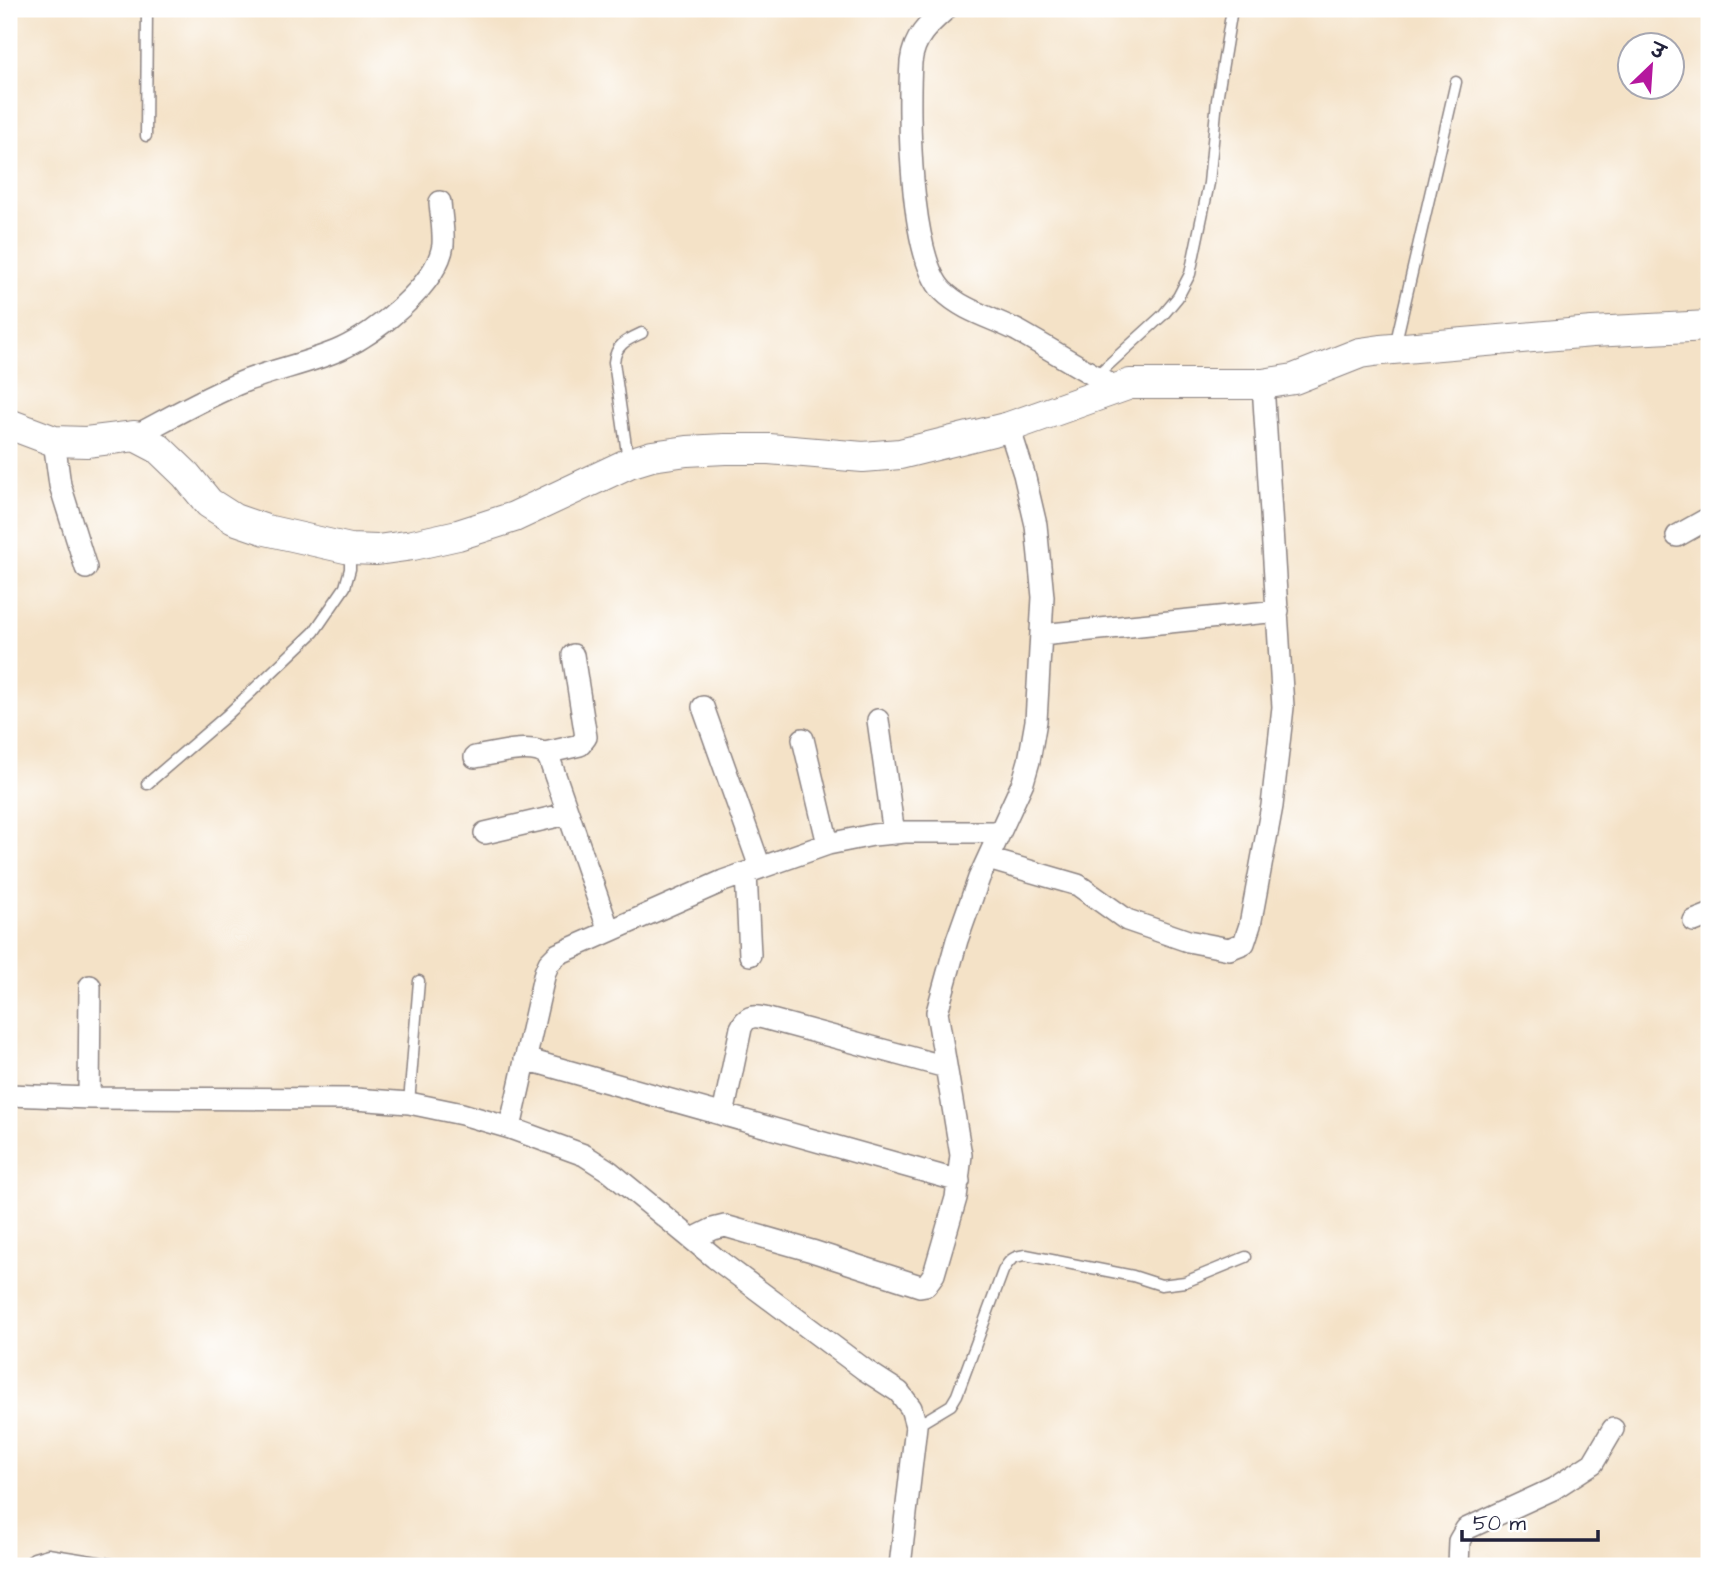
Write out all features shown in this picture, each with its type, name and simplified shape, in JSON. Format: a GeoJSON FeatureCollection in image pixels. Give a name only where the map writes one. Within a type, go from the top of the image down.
{"type":"FeatureCollection","features":[{"type":"Feature","properties":{"kind":"street"},"geometry":{"type":"LineString","coordinates":[[946,9],[918,37],[911,62],[912,173],[918,222],[932,275],[941,290],[955,302],[1016,331],[1105,382]]}},
{"type":"Feature","properties":{"kind":"street"},"geometry":{"type":"LineString","coordinates":[[9,424],[54,441],[86,442],[135,436],[246,381],[342,348],[372,330],[425,282],[438,261],[443,245],[440,202]]}},
{"type":"Feature","properties":{"kind":"street"},"geometry":{"type":"LineString","coordinates":[[135,436],[158,448],[186,475],[209,503],[234,519],[266,530],[350,549],[377,550],[458,535],[514,517],[629,463],[652,456],[725,449],[769,449],[863,457],[900,454],[1009,428],[1105,382],[1263,384],[1293,379],[1360,353],[1592,332],[1709,326]]}},
{"type":"Feature","properties":{"kind":"street"},"geometry":{"type":"LineString","coordinates":[[988,859],[1078,885],[1128,920],[1188,941],[1229,949],[1244,943],[1252,914],[1280,743],[1283,708],[1263,384]]}},
{"type":"Feature","properties":{"kind":"street"},"geometry":{"type":"LineString","coordinates":[[693,1240],[713,1228],[725,1226],[909,1283],[926,1286],[934,1275],[960,1181],[961,1155],[937,1012],[941,990],[988,859],[1023,782],[1036,721],[1043,597],[1036,525],[1024,474],[1009,428]]}},
{"type":"Feature","properties":{"kind":"street"},"geometry":{"type":"LineString","coordinates":[[54,441],[60,485],[86,568]]}},
{"type":"Feature","properties":{"kind":"street"},"geometry":{"type":"LineString","coordinates":[[1677,537],[1709,518]]}},
{"type":"Feature","properties":{"kind":"street"},"geometry":{"type":"LineString","coordinates":[[1041,635],[1278,611]]}},
{"type":"Feature","properties":{"kind":"street"},"geometry":{"type":"LineString","coordinates":[[475,757],[530,749],[545,753],[580,745],[586,737],[573,654]]}},
{"type":"Feature","properties":{"kind":"street"},"geometry":{"type":"LineString","coordinates":[[703,707],[753,870],[750,955]]}},
{"type":"Feature","properties":{"kind":"street"},"geometry":{"type":"LineString","coordinates":[[878,720],[894,834]]}},
{"type":"Feature","properties":{"kind":"street"},"geometry":{"type":"LineString","coordinates":[[803,739],[828,844]]}},
{"type":"Feature","properties":{"kind":"street"},"geometry":{"type":"LineString","coordinates":[[545,753],[609,931]]}},
{"type":"Feature","properties":{"kind":"street"},"geometry":{"type":"LineString","coordinates":[[485,834],[567,814]]}},
{"type":"Feature","properties":{"kind":"street"},"geometry":{"type":"LineString","coordinates":[[510,1128],[545,972],[558,954],[753,870],[828,844],[894,834],[1000,832]]}},
{"type":"Feature","properties":{"kind":"street"},"geometry":{"type":"LineString","coordinates":[[89,1098],[90,986]]}},
{"type":"Feature","properties":{"kind":"street"},"geometry":{"type":"LineString","coordinates":[[723,1115],[741,1028],[745,1019],[750,1017],[764,1018],[946,1068]]}},
{"type":"Feature","properties":{"kind":"street"},"geometry":{"type":"LineString","coordinates":[[525,1059],[960,1181]]}},
{"type":"Feature","properties":{"kind":"street"},"geometry":{"type":"LineString","coordinates":[[9,1095],[355,1099],[409,1103],[510,1128],[592,1160],[635,1190],[693,1240],[843,1355],[899,1392],[911,1408],[916,1426],[900,1566]]}},
{"type":"Feature","properties":{"kind":"street"},"geometry":{"type":"LineString","coordinates":[[1458,1566],[1459,1541],[1466,1529],[1553,1489],[1593,1463],[1613,1429]]}},
{"type":"Feature","properties":{"kind":"lane"},"geometry":{"type":"LineString","coordinates":[[146,136],[147,9]]}},
{"type":"Feature","properties":{"kind":"lane"},"geometry":{"type":"LineString","coordinates":[[1105,382],[1178,297],[1190,274],[1209,183],[1217,100],[1232,9]]}},
{"type":"Feature","properties":{"kind":"lane"},"geometry":{"type":"LineString","coordinates":[[1394,349],[1456,82]]}},
{"type":"Feature","properties":{"kind":"lane"},"geometry":{"type":"LineString","coordinates":[[629,463],[614,362],[620,345],[642,333]]}},
{"type":"Feature","properties":{"kind":"lane"},"geometry":{"type":"LineString","coordinates":[[147,784],[226,716],[314,632],[345,587],[350,569],[350,549]]}},
{"type":"Feature","properties":{"kind":"lane"},"geometry":{"type":"LineString","coordinates":[[409,1103],[419,981]]}},
{"type":"Feature","properties":{"kind":"lane"},"geometry":{"type":"LineString","coordinates":[[916,1426],[951,1405],[957,1395],[1003,1271],[1009,1260],[1015,1256],[1026,1255],[1161,1284],[1185,1282],[1246,1257]]}},
{"type":"Feature","properties":{"kind":"lane"},"geometry":{"type":"LineString","coordinates":[[27,1566],[34,1558],[48,1554],[120,1566]]}}]}
